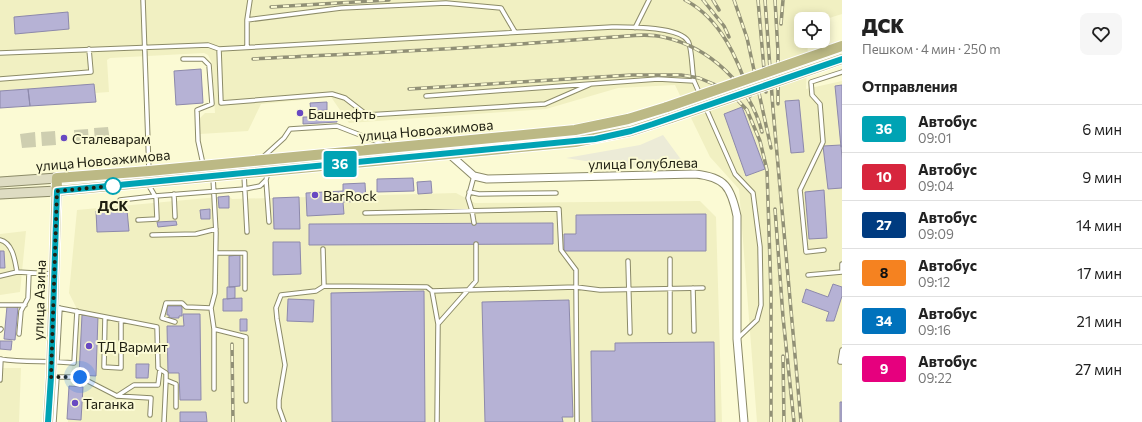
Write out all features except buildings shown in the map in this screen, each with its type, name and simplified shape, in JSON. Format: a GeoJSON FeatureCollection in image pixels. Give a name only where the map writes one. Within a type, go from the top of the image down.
{"type":"FeatureCollection","features":[{"type":"Feature","properties":{"kind":"main road","name":"улица Новоажимова"},"geometry":{"type":"LineString","coordinates":[[0,182],[149,171],[575,130],[628,119],[667,107],[842,46]]}},
{"type":"Feature","properties":{"kind":"main road","name":"улица Новоажимова"},"geometry":{"type":"LineString","coordinates":[[0,194],[57,191],[244,173],[267,175],[448,153],[595,139],[631,131],[671,118],[842,58]]}},
{"type":"Feature","properties":{"kind":"main road","name":"улица Азина"},"geometry":{"type":"LineString","coordinates":[[48,422],[54,377],[57,307],[54,274],[57,178]]}},
{"type":"Feature","properties":{"kind":"street"},"geometry":{"type":"LineString","coordinates":[[448,153],[474,176]]}},
{"type":"Feature","properties":{"kind":"street","name":"улица Голублева"},"geometry":{"type":"LineString","coordinates":[[474,176],[487,179],[695,174],[709,175],[721,181],[729,190],[734,202],[737,216],[737,339],[744,422]]}},
{"type":"Feature","properties":{"kind":"lane"},"geometry":{"type":"LineString","coordinates":[[143,0],[149,171]]}},
{"type":"Feature","properties":{"kind":"lane"},"geometry":{"type":"LineString","coordinates":[[247,47],[247,20],[250,0]]}},
{"type":"Feature","properties":{"kind":"lane"},"geometry":{"type":"LineString","coordinates":[[635,28],[649,0]]}},
{"type":"Feature","properties":{"kind":"lane"},"geometry":{"type":"LineString","coordinates":[[247,20],[341,8],[446,3],[501,8],[515,32]]}},
{"type":"Feature","properties":{"kind":"lane"},"geometry":{"type":"LineString","coordinates":[[0,53],[145,47],[208,46],[219,49],[612,27],[658,29],[681,34],[688,41],[694,81],[735,174],[753,193],[760,248],[761,305],[757,320],[737,339]]}},
{"type":"Feature","properties":{"kind":"lane"},"geometry":{"type":"LineString","coordinates":[[0,79],[91,72],[89,49]]}},
{"type":"Feature","properties":{"kind":"lane"},"geometry":{"type":"LineString","coordinates":[[219,49],[221,103],[332,94],[345,98],[366,115],[545,104],[591,84]]}},
{"type":"Feature","properties":{"kind":"lane"},"geometry":{"type":"LineString","coordinates":[[183,60],[203,59],[209,65],[212,104],[197,110],[198,141],[204,166]]}},
{"type":"Feature","properties":{"kind":"lane"},"geometry":{"type":"LineString","coordinates":[[824,250],[806,252],[800,190],[823,142],[820,104],[812,95],[811,82],[842,72]]}},
{"type":"Feature","properties":{"kind":"lane"},"geometry":{"type":"LineString","coordinates":[[426,96],[658,79],[694,81]]}},
{"type":"Feature","properties":{"kind":"lane"},"geometry":{"type":"LineString","coordinates":[[260,160],[284,138],[290,129],[337,126],[393,148]]}},
{"type":"Feature","properties":{"kind":"lane"},"geometry":{"type":"LineString","coordinates":[[244,173],[247,232]]}},
{"type":"Feature","properties":{"kind":"lane"},"geometry":{"type":"LineString","coordinates":[[120,200],[215,190],[245,189],[260,186],[267,175]]}},
{"type":"Feature","properties":{"kind":"lane"},"geometry":{"type":"LineString","coordinates":[[267,175],[269,222]]}},
{"type":"Feature","properties":{"kind":"lane"},"geometry":{"type":"LineString","coordinates":[[213,176],[216,228],[216,293],[211,308],[214,329],[214,389]]}},
{"type":"Feature","properties":{"kind":"lane"},"geometry":{"type":"LineString","coordinates":[[474,176],[468,199],[474,223]]}},
{"type":"Feature","properties":{"kind":"lane"},"geometry":{"type":"LineString","coordinates":[[138,220],[157,219],[156,196],[148,183]]}},
{"type":"Feature","properties":{"kind":"lane"},"geometry":{"type":"LineString","coordinates":[[470,192],[479,194],[556,193]]}},
{"type":"Feature","properties":{"kind":"lane"},"geometry":{"type":"LineString","coordinates":[[174,194],[175,217]]}},
{"type":"Feature","properties":{"kind":"lane"},"geometry":{"type":"LineString","coordinates":[[365,213],[560,209],[561,250],[576,270],[577,422]]}},
{"type":"Feature","properties":{"kind":"lane"},"geometry":{"type":"LineString","coordinates":[[152,235],[196,234],[216,228]]}},
{"type":"Feature","properties":{"kind":"lane"},"geometry":{"type":"LineString","coordinates":[[0,240],[3,240],[9,246],[18,272]]}},
{"type":"Feature","properties":{"kind":"lane"},"geometry":{"type":"LineString","coordinates":[[438,324],[476,281],[476,244]]}},
{"type":"Feature","properties":{"kind":"lane"},"geometry":{"type":"LineString","coordinates":[[323,249],[324,286]]}},
{"type":"Feature","properties":{"kind":"lane"},"geometry":{"type":"LineString","coordinates":[[216,253],[245,253],[245,289]]}},
{"type":"Feature","properties":{"kind":"lane"},"geometry":{"type":"LineString","coordinates":[[670,259],[670,332]]}},
{"type":"Feature","properties":{"kind":"lane"},"geometry":{"type":"LineString","coordinates":[[628,261],[630,333]]}},
{"type":"Feature","properties":{"kind":"lane"},"geometry":{"type":"LineString","coordinates":[[808,275],[842,272],[842,264]]}},
{"type":"Feature","properties":{"kind":"lane"},"geometry":{"type":"LineString","coordinates":[[0,276],[18,272],[54,274]]}},
{"type":"Feature","properties":{"kind":"lane"},"geometry":{"type":"LineString","coordinates":[[19,334],[21,311],[28,298],[29,273]]}},
{"type":"Feature","properties":{"kind":"lane"},"geometry":{"type":"LineString","coordinates":[[284,422],[279,408],[279,400],[285,365],[276,308],[281,296],[316,291],[324,286],[427,287],[432,291],[576,287],[600,290],[703,288]]}},
{"type":"Feature","properties":{"kind":"lane"},"geometry":{"type":"LineString","coordinates":[[693,288],[694,331]]}},
{"type":"Feature","properties":{"kind":"lane"},"geometry":{"type":"LineString","coordinates":[[432,291],[438,324],[437,422]]}},
{"type":"Feature","properties":{"kind":"lane"},"geometry":{"type":"LineString","coordinates":[[175,322],[162,318],[166,303],[182,303],[186,307],[211,308]]}},
{"type":"Feature","properties":{"kind":"lane"},"geometry":{"type":"LineString","coordinates":[[0,306],[24,305]]}},
{"type":"Feature","properties":{"kind":"lane"},"geometry":{"type":"LineString","coordinates":[[57,307],[157,328],[158,368],[160,369],[158,385],[134,385],[118,396]]}},
{"type":"Feature","properties":{"kind":"lane"},"geometry":{"type":"LineString","coordinates":[[0,380],[0,359],[13,361],[54,361],[74,363],[77,311]]}},
{"type":"Feature","properties":{"kind":"lane"},"geometry":{"type":"LineString","coordinates":[[105,317],[104,367],[121,368],[121,320]]}},
{"type":"Feature","properties":{"kind":"lane"},"geometry":{"type":"LineString","coordinates":[[214,329],[246,337],[246,401]]}},
{"type":"Feature","properties":{"kind":"lane"},"geometry":{"type":"LineString","coordinates":[[842,350],[840,362],[842,362]]}},
{"type":"Feature","properties":{"kind":"lane"},"geometry":{"type":"LineString","coordinates":[[160,369],[166,373],[164,422]]}},
{"type":"Feature","properties":{"kind":"lane"},"geometry":{"type":"LineString","coordinates":[[54,422],[54,377],[80,377],[118,396],[151,398],[150,415]]}},
{"type":"Feature","properties":{"kind":"lane"},"geometry":{"type":"LineString","coordinates":[[166,380],[176,384],[176,407]]}},
{"type":"Feature","properties":{"kind":"shaded area"},"geometry":{"type":"Polygon","coordinates":[[[0,0],[842,0],[842,14],[830,18],[830,12],[794,12],[794,48],[808,48],[806,89],[842,81],[842,422],[757,422],[739,189],[710,157],[675,85],[618,88],[546,109],[349,123],[331,97],[261,104],[248,131],[200,134],[199,119],[205,113],[215,113],[212,63],[208,55],[204,53],[110,58],[107,60],[109,92],[95,93],[94,85],[0,91],[0,0]]]}},
{"type":"Feature","properties":{"kind":"shaded area"},"geometry":{"type":"Polygon","coordinates":[[[108,127],[110,141],[95,142],[94,128],[108,127]]]}},
{"type":"Feature","properties":{"kind":"shaded area"},"geometry":{"type":"Polygon","coordinates":[[[88,129],[89,143],[75,144],[74,130],[88,129]]]}},
{"type":"Feature","properties":{"kind":"shaded area"},"geometry":{"type":"Polygon","coordinates":[[[55,131],[56,145],[42,146],[41,132],[55,131]]]}},
{"type":"Feature","properties":{"kind":"shaded area"},"geometry":{"type":"Polygon","coordinates":[[[35,132],[36,147],[22,148],[20,134],[35,132]]]}},
{"type":"Feature","properties":{"kind":"shaded area"},"geometry":{"type":"Polygon","coordinates":[[[663,135],[685,165],[624,167],[566,158],[640,145],[663,135]]]}},
{"type":"Feature","properties":{"kind":"shaded area"},"geometry":{"type":"Polygon","coordinates":[[[456,193],[475,203],[700,201],[716,217],[722,422],[68,422],[76,307],[69,293],[77,210],[229,196],[232,199],[456,193]]]}},
{"type":"Feature","properties":{"kind":"shaded area"},"geometry":{"type":"Polygon","coordinates":[[[26,231],[20,292],[0,295],[0,234],[26,231]]]}},
{"type":"Feature","properties":{"kind":"shaded area"},"geometry":{"type":"Polygon","coordinates":[[[0,368],[21,368],[19,422],[0,422],[0,368]]]}},
{"type":"Feature","properties":{"kind":"railway"},"geometry":{"type":"LineString","coordinates":[[271,7],[389,0]]}},
{"type":"Feature","properties":{"kind":"railway"},"geometry":{"type":"LineString","coordinates":[[685,0],[698,8],[718,29],[734,54],[750,96]]}},
{"type":"Feature","properties":{"kind":"railway"},"geometry":{"type":"LineString","coordinates":[[703,0],[724,26],[729,37]]}},
{"type":"Feature","properties":{"kind":"railway"},"geometry":{"type":"LineString","coordinates":[[713,0],[719,10]]}},
{"type":"Feature","properties":{"kind":"railway"},"geometry":{"type":"LineString","coordinates":[[734,0],[747,38],[771,148]]}},
{"type":"Feature","properties":{"kind":"railway"},"geometry":{"type":"LineString","coordinates":[[758,0],[766,92]]}},
{"type":"Feature","properties":{"kind":"railway"},"geometry":{"type":"LineString","coordinates":[[765,0],[773,109],[801,422]]}},
{"type":"Feature","properties":{"kind":"railway"},"geometry":{"type":"LineString","coordinates":[[775,0],[778,52],[778,104]]}},
{"type":"Feature","properties":{"kind":"railway"},"geometry":{"type":"LineString","coordinates":[[781,24],[783,0]]}},
{"type":"Feature","properties":{"kind":"railway"},"geometry":{"type":"LineString","coordinates":[[253,59],[463,48],[651,35],[680,42],[697,49],[726,71],[738,84],[748,99],[762,132]]}},
{"type":"Feature","properties":{"kind":"railway"},"geometry":{"type":"LineString","coordinates":[[409,89],[632,75],[681,75],[699,78],[728,90],[747,110],[760,141],[767,170],[771,293],[771,422]]}},
{"type":"Feature","properties":{"kind":"railway"},"geometry":{"type":"LineString","coordinates":[[775,209],[783,317],[794,422]]}},
{"type":"Feature","properties":{"kind":"railway"},"geometry":{"type":"LineString","coordinates":[[232,344],[233,422]]}},
{"type":"Feature","properties":{"kind":"railway"},"geometry":{"type":"LineString","coordinates":[[783,356],[784,422]]}},
{"type":"Feature","properties":{"kind":"bus line","name":"36"},"geometry":{"type":"LineString","coordinates":[[48,422],[51,377],[57,191],[595,139],[612,136],[653,124],[842,59]]}},
{"type":"Feature","properties":{"kind":"place","name":"Башнефть"},"geometry":{"type":"Point","coordinates":[300,113]}},
{"type":"Feature","properties":{"kind":"place","name":"Сталеварам"},"geometry":{"type":"Point","coordinates":[64,138]}},
{"type":"Feature","properties":{"kind":"place","name":"ДСК"},"geometry":{"type":"Point","coordinates":[113,186]}},
{"type":"Feature","properties":{"kind":"place","name":"BarRock"},"geometry":{"type":"Point","coordinates":[315,195]}},
{"type":"Feature","properties":{"kind":"place","name":"ТД Вармит"},"geometry":{"type":"Point","coordinates":[89,346]}},
{"type":"Feature","properties":{"kind":"place","name":"Таганка"},"geometry":{"type":"Point","coordinates":[75,403]}},
{"type":"Feature","properties":{"kind":"route"},"geometry":{"type":"LineString","coordinates":[[80,377],[51,377],[57,191],[113,186]]}}]}
